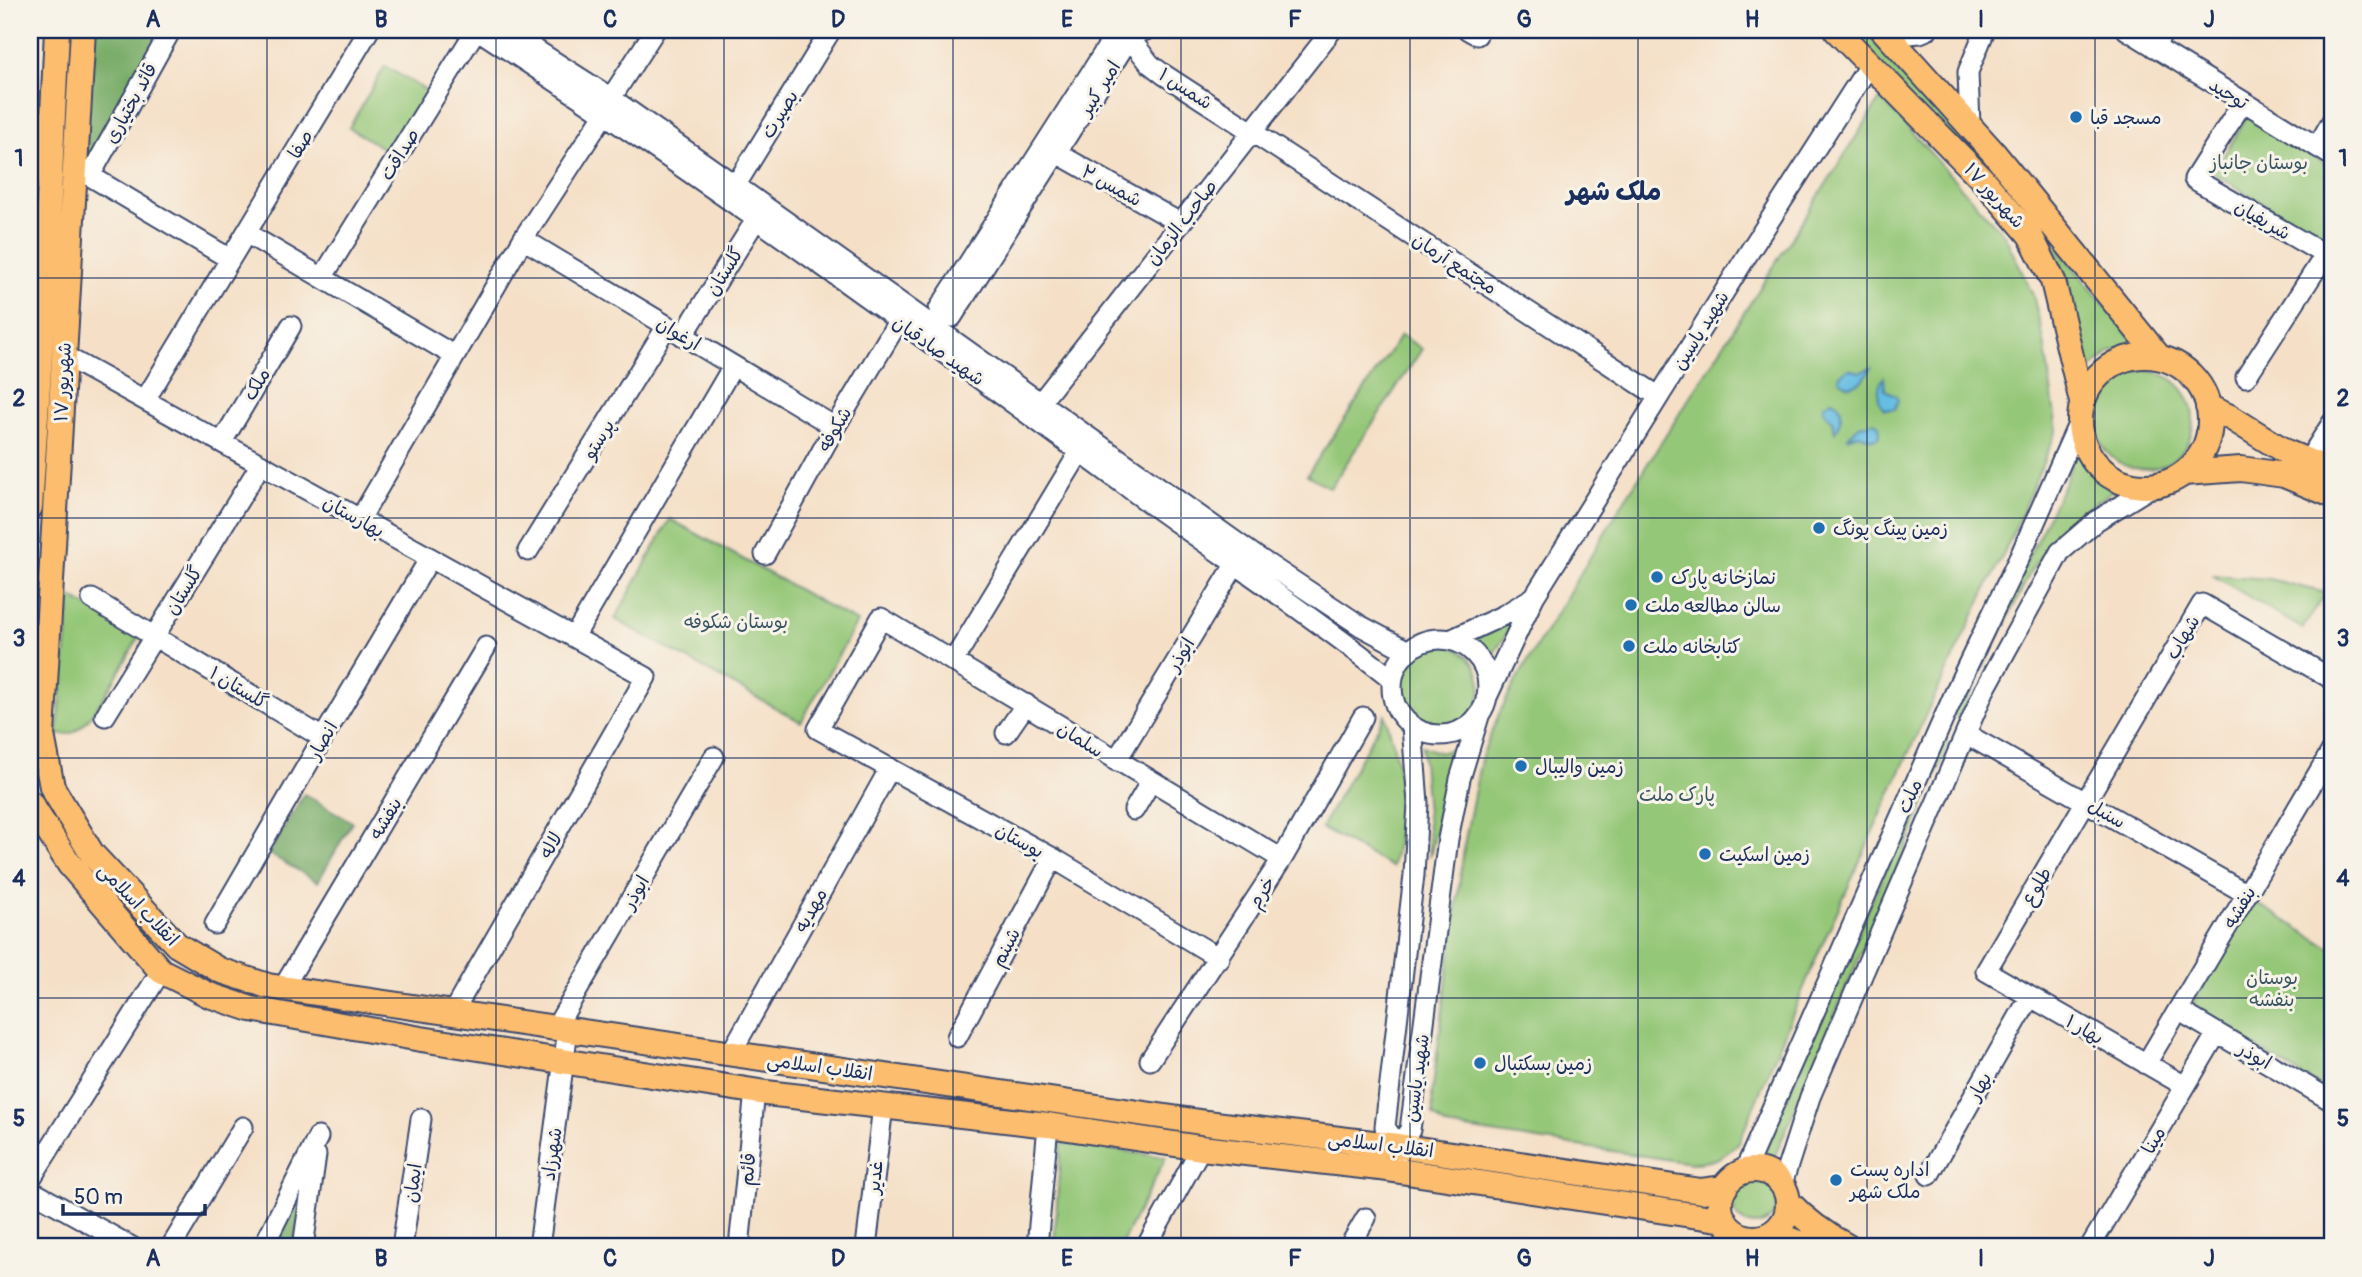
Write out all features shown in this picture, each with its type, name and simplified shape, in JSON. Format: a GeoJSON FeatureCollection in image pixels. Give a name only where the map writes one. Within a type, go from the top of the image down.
{"type":"FeatureCollection","features":[{"type":"Feature","properties":{"kind":"main road","name":"۱۷ شهریور"},"geometry":{"type":"LineString","coordinates":[[36,727],[52,354],[57,30]]}},
{"type":"Feature","properties":{"kind":"main road","name":"۱۷ شهریور"},"geometry":{"type":"LineString","coordinates":[[30,507],[82,172],[83,30]]}},
{"type":"Feature","properties":{"kind":"main road","name":"۱۷ شهریور"},"geometry":{"type":"LineString","coordinates":[[1836,30],[1983,180],[2030,235],[2053,281],[2081,412]]}},
{"type":"Feature","properties":{"kind":"main road","name":"۱۷ شهریور"},"geometry":{"type":"LineString","coordinates":[[1885,33],[1970,126],[2159,357]]}},
{"type":"Feature","properties":{"kind":"main road"},"geometry":{"type":"LineString","coordinates":[[2139,356],[2159,357],[2176,364],[2191,375],[2202,390],[2208,407],[2210,426],[2206,443],[2197,460],[2184,473],[2154,486],[2135,486],[2118,481],[2102,471],[2090,457],[2082,441],[2081,412],[2091,385],[2104,370],[2120,361],[2139,356]]}},
{"type":"Feature","properties":{"kind":"main road"},"geometry":{"type":"LineString","coordinates":[[2208,407],[2230,417],[2286,452],[2332,471]]}},
{"type":"Feature","properties":{"kind":"main road"},"geometry":{"type":"LineString","coordinates":[[2184,473],[2241,469],[2273,473],[2332,495]]}},
{"type":"Feature","properties":{"kind":"main road","name":"انقلاب اسلامی"},"geometry":{"type":"LineString","coordinates":[[36,727],[52,787],[92,853],[177,945],[219,970],[268,986],[1207,1123],[1724,1220],[1742,1235],[1753,1238],[1773,1233],[1808,1247]]}},
{"type":"Feature","properties":{"kind":"main road","name":"انقلاب اسلامی"},"geometry":{"type":"LineString","coordinates":[[30,803],[70,865],[161,971],[209,995],[251,1009],[755,1091],[1048,1125],[1201,1148],[1397,1158],[1701,1191],[1725,1188]]}},
{"type":"Feature","properties":{"kind":"main road"},"geometry":{"type":"LineString","coordinates":[[1724,1220],[1721,1209],[1725,1188],[1730,1180],[1744,1172],[1765,1172],[1775,1177],[1805,1220],[1828,1237],[1848,1247]]}},
{"type":"Feature","properties":{"kind":"main road"},"geometry":{"type":"LineString","coordinates":[[1773,1233],[1787,1213],[1785,1193]]}},
{"type":"Feature","properties":{"kind":"street","name":"قائد بختیاری"},"geometry":{"type":"LineString","coordinates":[[82,172],[171,30]]}},
{"type":"Feature","properties":{"kind":"street","name":"صفا"},"geometry":{"type":"LineString","coordinates":[[145,400],[369,30]]}},
{"type":"Feature","properties":{"kind":"street","name":"شهید صادقیان"},"geometry":{"type":"LineString","coordinates":[[477,30],[530,44]]}},
{"type":"Feature","properties":{"kind":"street","name":"صداقت"},"geometry":{"type":"LineString","coordinates":[[322,278],[477,30]]}},
{"type":"Feature","properties":{"kind":"street","name":"شهید صادقیان"},"geometry":{"type":"LineString","coordinates":[[505,30],[530,44],[608,106],[1036,408],[1234,565],[1350,645],[1392,679]]}},
{"type":"Feature","properties":{"kind":"street"},"geometry":{"type":"LineString","coordinates":[[360,519],[523,239],[655,30]]}},
{"type":"Feature","properties":{"kind":"street","name":"بصیرت"},"geometry":{"type":"LineString","coordinates":[[731,192],[831,30]]}},
{"type":"Feature","properties":{"kind":"street","name":"صاحب الزمان"},"geometry":{"type":"LineString","coordinates":[[1036,408],[1332,30]]}},
{"type":"Feature","properties":{"kind":"street"},"geometry":{"type":"LineString","coordinates":[[1885,33],[1920,33],[1927,30]]}},
{"type":"Feature","properties":{"kind":"street"},"geometry":{"type":"LineString","coordinates":[[1970,126],[1968,72],[1985,30]]}},
{"type":"Feature","properties":{"kind":"street","name":"توحید"},"geometry":{"type":"LineString","coordinates":[[2127,30],[2325,151]]}},
{"type":"Feature","properties":{"kind":"street"},"geometry":{"type":"LineString","coordinates":[[2154,47],[2165,30]]}},
{"type":"Feature","properties":{"kind":"street","name":"شمس ۱"},"geometry":{"type":"LineString","coordinates":[[1133,32],[1141,54],[1150,64],[1252,131]]}},
{"type":"Feature","properties":{"kind":"street","name":"امیر کبیر"},"geometry":{"type":"LineString","coordinates":[[1051,150],[952,317],[943,316],[939,309],[1133,32]]}},
{"type":"Feature","properties":{"kind":"street","name":"شهید یاسین"},"geometry":{"type":"LineString","coordinates":[[1397,1158],[1410,1130],[1448,839],[1460,779],[1483,706],[1534,597],[1658,396],[1870,64]]}},
{"type":"Feature","properties":{"kind":"street","name":"شریفیان"},"geometry":{"type":"LineString","coordinates":[[2244,102],[2194,179],[2330,252]]}},
{"type":"Feature","properties":{"kind":"street"},"geometry":{"type":"LineString","coordinates":[[2325,151],[2332,121]]}},
{"type":"Feature","properties":{"kind":"street","name":"مجتمع آرمان"},"geometry":{"type":"LineString","coordinates":[[1252,131],[1658,396]]}},
{"type":"Feature","properties":{"kind":"street","name":"شمس ۲"},"geometry":{"type":"LineString","coordinates":[[1051,150],[1180,223]]}},
{"type":"Feature","properties":{"kind":"street"},"geometry":{"type":"LineString","coordinates":[[82,172],[230,259]]}},
{"type":"Feature","properties":{"kind":"street","name":"گلستان"},"geometry":{"type":"LineString","coordinates":[[675,331],[761,213]]}},
{"type":"Feature","properties":{"kind":"street"},"geometry":{"type":"LineString","coordinates":[[246,233],[455,356]]}},
{"type":"Feature","properties":{"kind":"street","name":"ارغوان"},"geometry":{"type":"LineString","coordinates":[[523,239],[835,427]]}},
{"type":"Feature","properties":{"kind":"street"},"geometry":{"type":"LineString","coordinates":[[2246,377],[2330,252]]}},
{"type":"Feature","properties":{"kind":"street","name":"شکوفه"},"geometry":{"type":"LineString","coordinates":[[765,554],[835,427],[903,314]]}},
{"type":"Feature","properties":{"kind":"street","name":"ملک"},"geometry":{"type":"LineString","coordinates":[[222,442],[291,326]]}},
{"type":"Feature","properties":{"kind":"street","name":"پرستو"},"geometry":{"type":"LineString","coordinates":[[528,551],[675,331]]}},
{"type":"Feature","properties":{"kind":"street","name":"بهارستان"},"geometry":{"type":"LineString","coordinates":[[52,354],[145,400],[646,677]]}},
{"type":"Feature","properties":{"kind":"street"},"geometry":{"type":"LineString","coordinates":[[574,638],[733,366]]}},
{"type":"Feature","properties":{"kind":"street","name":"ملت"},"geometry":{"type":"LineString","coordinates":[[1744,1172],[1956,690],[2020,556],[2081,412]]}},
{"type":"Feature","properties":{"kind":"street"},"geometry":{"type":"LineString","coordinates":[[2308,461],[2332,423]]}},
{"type":"Feature","properties":{"kind":"street"},"geometry":{"type":"LineString","coordinates":[[954,660],[1084,444]]}},
{"type":"Feature","properties":{"kind":"street","name":"شهید صادقیان"},"geometry":{"type":"LineString","coordinates":[[1084,444],[1362,626],[1408,651]]}},
{"type":"Feature","properties":{"kind":"street","name":"گلستان"},"geometry":{"type":"LineString","coordinates":[[105,716],[261,464]]}},
{"type":"Feature","properties":{"kind":"street","name":"ملت"},"geometry":{"type":"LineString","coordinates":[[1785,1193],[1810,1097],[1984,691],[2060,552],[2095,521],[2154,486]]}},
{"type":"Feature","properties":{"kind":"street","name":"ابوذر"},"geometry":{"type":"LineString","coordinates":[[1116,761],[1246,549]]}},
{"type":"Feature","properties":{"kind":"street","name":"انصار"},"geometry":{"type":"LineString","coordinates":[[215,924],[430,558]]}},
{"type":"Feature","properties":{"kind":"street","name":"شهید یاسین"},"geometry":{"type":"LineString","coordinates":[[1450,640],[1504,615],[1534,597]]}},
{"type":"Feature","properties":{"kind":"street","name":"گلستان ۱"},"geometry":{"type":"LineString","coordinates":[[92,599],[323,738]]}},
{"type":"Feature","properties":{"kind":"street","name":"شهاب"},"geometry":{"type":"LineString","coordinates":[[2086,800],[2202,604],[2332,679]]}},
{"type":"Feature","properties":{"kind":"street","name":"سلمان"},"geometry":{"type":"LineString","coordinates":[[818,729],[881,618],[1282,859]]}},
{"type":"Feature","properties":{"kind":"street","name":"شهید یاسین"},"geometry":{"type":"LineString","coordinates":[[1392,679],[1394,704],[1401,716],[1426,733],[1441,735],[1457,732],[1470,724],[1483,706],[1486,674],[1473,652],[1462,644],[1435,639],[1420,643],[1408,651]]}},
{"type":"Feature","properties":{"kind":"street","name":"بنفشه"},"geometry":{"type":"LineString","coordinates":[[283,988],[486,647]]}},
{"type":"Feature","properties":{"kind":"street"},"geometry":{"type":"LineString","coordinates":[[1392,679],[1395,668],[1408,651]]}},
{"type":"Feature","properties":{"kind":"street","name":"لاله"},"geometry":{"type":"LineString","coordinates":[[453,1012],[646,677]]}},
{"type":"Feature","properties":{"kind":"street"},"geometry":{"type":"LineString","coordinates":[[1006,733],[1026,704]]}},
{"type":"Feature","properties":{"kind":"street","name":"خرم"},"geometry":{"type":"LineString","coordinates":[[1150,1060],[1282,859],[1363,717]]}},
{"type":"Feature","properties":{"kind":"street","name":"شهید یاسین"},"geometry":{"type":"LineString","coordinates":[[1397,1158],[1385,1127],[1414,875],[1418,803],[1412,726]]}},
{"type":"Feature","properties":{"kind":"street","name":"بوستان"},"geometry":{"type":"LineString","coordinates":[[818,729],[1053,858],[1219,958]]}},
{"type":"Feature","properties":{"kind":"street","name":"سنبل"},"geometry":{"type":"LineString","coordinates":[[1966,734],[2247,894]]}},
{"type":"Feature","properties":{"kind":"street","name":"بنفشه"},"geometry":{"type":"LineString","coordinates":[[2146,1064],[2332,750]]}},
{"type":"Feature","properties":{"kind":"street","name":"ابوذر"},"geometry":{"type":"LineString","coordinates":[[562,1028],[714,757]]}},
{"type":"Feature","properties":{"kind":"street","name":"مهدیه"},"geometry":{"type":"LineString","coordinates":[[731,1053],[890,768]]}},
{"type":"Feature","properties":{"kind":"street"},"geometry":{"type":"LineString","coordinates":[[1134,810],[1151,781]]}},
{"type":"Feature","properties":{"kind":"street","name":"طلوع"},"geometry":{"type":"LineString","coordinates":[[1986,971],[2086,800]]}},
{"type":"Feature","properties":{"kind":"street","name":"شبنم"},"geometry":{"type":"LineString","coordinates":[[957,1037],[1053,858]]}},
{"type":"Feature","properties":{"kind":"street"},"geometry":{"type":"LineString","coordinates":[[30,1180],[161,971]]}},
{"type":"Feature","properties":{"kind":"street","name":"بهار ۱"},"geometry":{"type":"LineString","coordinates":[[1986,971],[2185,1086]]}},
{"type":"Feature","properties":{"kind":"street","name":"بهار"},"geometry":{"type":"LineString","coordinates":[[1929,1175],[2029,997]]}},
{"type":"Feature","properties":{"kind":"street","name":"ابوذر"},"geometry":{"type":"LineString","coordinates":[[2178,1010],[2331,1097]]}},
{"type":"Feature","properties":{"kind":"street","name":"شهرزاد"},"geometry":{"type":"LineString","coordinates":[[539,1247],[564,1062],[562,1028]]}},
{"type":"Feature","properties":{"kind":"street","name":"مینا"},"geometry":{"type":"LineString","coordinates":[[2090,1247],[2217,1033]]}},
{"type":"Feature","properties":{"kind":"street","name":"قائم"},"geometry":{"type":"LineString","coordinates":[[740,1247],[755,1091]]}},
{"type":"Feature","properties":{"kind":"street","name":"غدیر"},"geometry":{"type":"LineString","coordinates":[[866,1247],[883,1106]]}},
{"type":"Feature","properties":{"kind":"street","name":"ایمان"},"geometry":{"type":"LineString","coordinates":[[402,1247],[421,1119]]}},
{"type":"Feature","properties":{"kind":"street"},"geometry":{"type":"LineString","coordinates":[[1037,1247],[1048,1125]]}},
{"type":"Feature","properties":{"kind":"street"},"geometry":{"type":"LineString","coordinates":[[171,1247],[243,1127]]}},
{"type":"Feature","properties":{"kind":"street"},"geometry":{"type":"LineString","coordinates":[[263,1247],[318,1137],[303,1247]]}},
{"type":"Feature","properties":{"kind":"street"},"geometry":{"type":"LineString","coordinates":[[1146,1247],[1201,1148]]}},
{"type":"Feature","properties":{"kind":"street"},"geometry":{"type":"LineString","coordinates":[[30,1190],[106,1241],[132,1247]]}},
{"type":"Feature","properties":{"kind":"street"},"geometry":{"type":"LineString","coordinates":[[1349,1247],[1366,1218]]}},
{"type":"Feature","properties":{"kind":"green space"},"geometry":{"type":"Polygon","coordinates":[[[93,30],[164,30],[94,156],[84,157],[93,30]]]}},
{"type":"Feature","properties":{"kind":"green space"},"geometry":{"type":"Polygon","coordinates":[[[1846,30],[1864,30],[1947,115],[2140,348],[2112,351],[2084,375],[2058,269],[1846,30]]]}},
{"type":"Feature","properties":{"kind":"green space"},"geometry":{"type":"Polygon","coordinates":[[[385,66],[430,93],[393,154],[349,128],[385,66]]]}},
{"type":"Feature","properties":{"kind":"green space","name":"پارک ملت"},"geometry":{"type":"Polygon","coordinates":[[[1881,98],[2005,236],[2033,295],[2044,341],[2057,430],[2010,540],[1927,712],[1817,956],[1739,1142],[1717,1158],[1691,1163],[1446,1126],[1433,1115],[1432,1094],[1465,840],[1481,759],[1499,714],[1622,504],[1881,98]]]}},
{"type":"Feature","properties":{"kind":"green space","name":"بوستان جانباز"},"geometry":{"type":"Polygon","coordinates":[[[2247,117],[2332,168],[2332,238],[2329,243],[2213,173],[2247,117]]]}},
{"type":"Feature","properties":{"kind":"green space"},"geometry":{"type":"Polygon","coordinates":[[[1401,335],[1422,349],[1330,488],[1307,475],[1401,335]]]}},
{"type":"Feature","properties":{"kind":"green space"},"geometry":{"type":"Polygon","coordinates":[[[2134,371],[2154,371],[2179,385],[2190,401],[2193,420],[2190,439],[2179,455],[2154,469],[2134,469],[2117,461],[2103,447],[2095,430],[2095,410],[2103,393],[2117,379],[2134,371]]]}},
{"type":"Feature","properties":{"kind":"green space"},"geometry":{"type":"Polygon","coordinates":[[[2076,449],[2092,472],[2114,490],[2083,511],[2047,546],[2031,571],[1959,717],[1954,715],[1954,710],[2066,480],[2076,449]]]}},
{"type":"Feature","properties":{"kind":"green space","name":"بوستان شکوفه"},"geometry":{"type":"Polygon","coordinates":[[[670,519],[857,622],[801,722],[615,619],[670,519]]]}},
{"type":"Feature","properties":{"kind":"green space"},"geometry":{"type":"Polygon","coordinates":[[[2212,575],[2269,579],[2326,593],[2303,629],[2212,575]]]}},
{"type":"Feature","properties":{"kind":"green space"},"geometry":{"type":"Polygon","coordinates":[[[71,597],[139,637],[86,722],[73,732],[57,735],[71,597]]]}},
{"type":"Feature","properties":{"kind":"green space"},"geometry":{"type":"Polygon","coordinates":[[[1522,612],[1487,663],[1481,650],[1471,641],[1522,612]]]}},
{"type":"Feature","properties":{"kind":"green space"},"geometry":{"type":"Polygon","coordinates":[[[1439,645],[1462,652],[1474,664],[1481,687],[1474,710],[1462,722],[1439,729],[1416,722],[1404,710],[1397,687],[1404,664],[1416,652],[1439,645]]]}},
{"type":"Feature","properties":{"kind":"green space"},"geometry":{"type":"Polygon","coordinates":[[[1385,715],[1396,755],[1401,808],[1392,867],[1321,828],[1385,715]]]}},
{"type":"Feature","properties":{"kind":"green space"},"geometry":{"type":"Polygon","coordinates":[[[1942,740],[1947,741],[1948,748],[1770,1163],[1764,1157],[1774,1127],[1942,740]]]}},
{"type":"Feature","properties":{"kind":"green space"},"geometry":{"type":"Polygon","coordinates":[[[1422,746],[1440,753],[1456,747],[1430,856],[1422,746]]]}},
{"type":"Feature","properties":{"kind":"green space"},"geometry":{"type":"Polygon","coordinates":[[[304,794],[352,822],[318,882],[269,854],[304,794]]]}},
{"type":"Feature","properties":{"kind":"green space","name":"بوستان بنفشه"},"geometry":{"type":"Polygon","coordinates":[[[2253,901],[2332,949],[2332,1084],[2328,1091],[2190,1008],[2253,901]]]}},
{"type":"Feature","properties":{"kind":"green space"},"geometry":{"type":"Polygon","coordinates":[[[1061,1143],[1166,1157],[1120,1247],[1054,1247],[1061,1143]]]}},
{"type":"Feature","properties":{"kind":"green space"},"geometry":{"type":"Polygon","coordinates":[[[304,1180],[294,1247],[272,1247],[304,1180]]]}},
{"type":"Feature","properties":{"kind":"green space"},"geometry":{"type":"Polygon","coordinates":[[[1755,1181],[1764,1182],[1771,1187],[1776,1194],[1776,1212],[1771,1219],[1764,1224],[1755,1225],[1746,1224],[1739,1219],[1734,1212],[1733,1203],[1734,1194],[1739,1187],[1746,1182],[1755,1181]]]}},
{"type":"Feature","properties":{"kind":"water"},"geometry":{"type":"Polygon","coordinates":[[[1871,368],[1857,384],[1849,386],[1839,380],[1840,375],[1848,369],[1860,372],[1871,368]]]}},
{"type":"Feature","properties":{"kind":"water"},"geometry":{"type":"Polygon","coordinates":[[[1884,377],[1885,390],[1898,399],[1895,409],[1884,409],[1880,402],[1879,389],[1884,377]]]}},
{"type":"Feature","properties":{"kind":"water"},"geometry":{"type":"Polygon","coordinates":[[[1832,400],[1841,410],[1835,432],[1833,421],[1823,411],[1824,405],[1832,400]]]}},
{"type":"Feature","properties":{"kind":"water"},"geometry":{"type":"Polygon","coordinates":[[[1874,422],[1879,425],[1880,435],[1877,438],[1859,434],[1847,438],[1859,426],[1874,422]]]}},
{"type":"Feature","properties":{"kind":"place","name":"مسجد قبا"},"geometry":{"type":"Point","coordinates":[2076,117]}},
{"type":"Feature","properties":{"kind":"place","name":"زمین پینگ پونگ"},"geometry":{"type":"Point","coordinates":[1819,528]}},
{"type":"Feature","properties":{"kind":"place","name":"نمازخانه پارک"},"geometry":{"type":"Point","coordinates":[1657,577]}},
{"type":"Feature","properties":{"kind":"place","name":"سالن مطالعه ملت"},"geometry":{"type":"Point","coordinates":[1631,605]}},
{"type":"Feature","properties":{"kind":"place","name":"کتابخانه ملت"},"geometry":{"type":"Point","coordinates":[1629,646]}},
{"type":"Feature","properties":{"kind":"place","name":"زمین والیبال"},"geometry":{"type":"Point","coordinates":[1521,766]}},
{"type":"Feature","properties":{"kind":"place","name":"زمین اسکیت"},"geometry":{"type":"Point","coordinates":[1705,854]}},
{"type":"Feature","properties":{"kind":"place","name":"زمین بسکتبال"},"geometry":{"type":"Point","coordinates":[1480,1063]}},
{"type":"Feature","properties":{"kind":"place","name":"اداره پست ملک شهر"},"geometry":{"type":"Point","coordinates":[1836,1180]}},
{"type":"Feature","properties":{"kind":"district","name":"ملک شهر"},"geometry":{"type":"Point","coordinates":[1614,191]}}]}
